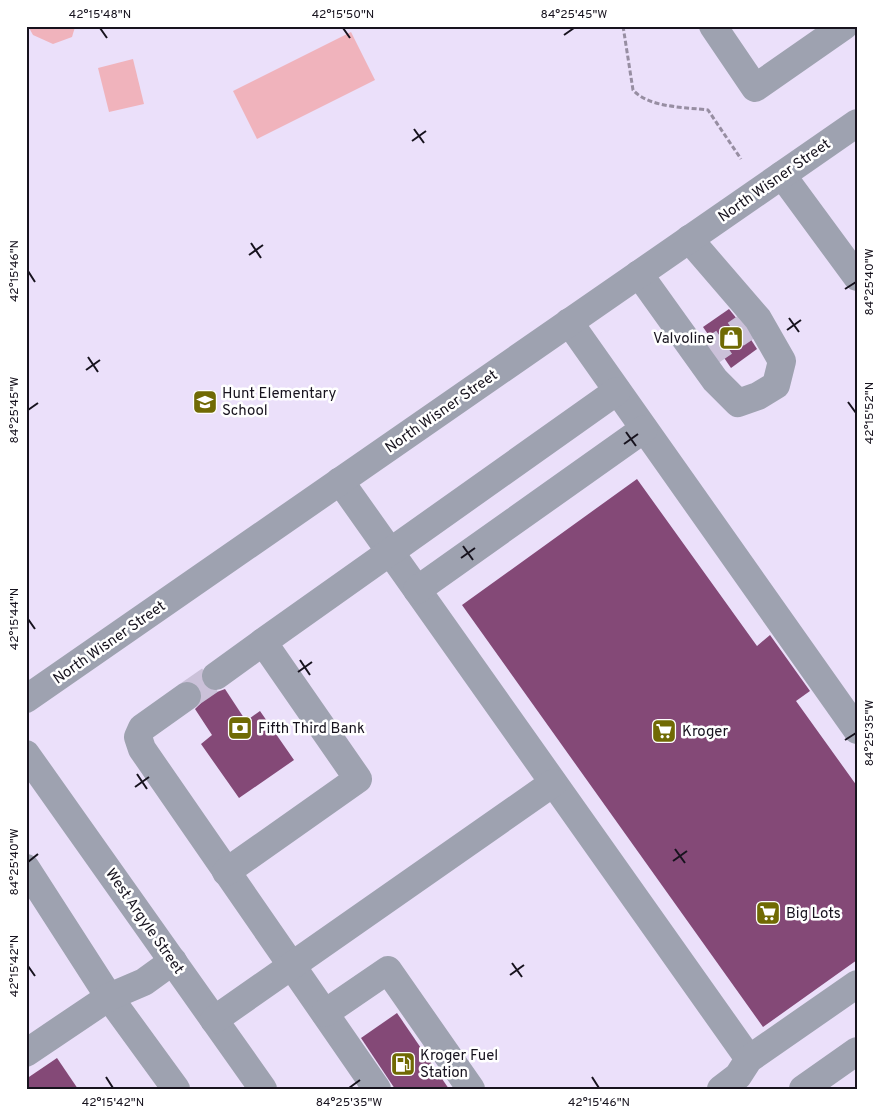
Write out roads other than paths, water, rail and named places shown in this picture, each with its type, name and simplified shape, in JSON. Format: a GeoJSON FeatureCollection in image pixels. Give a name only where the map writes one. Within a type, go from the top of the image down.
{"type":"FeatureCollection","features":[{"type":"Feature","properties":{"kind":"street"},"geometry":{"type":"LineString","coordinates":[[713,26],[755,88],[844,26]]}},
{"type":"Feature","properties":{"kind":"street","name":"North Wisner Street"},"geometry":{"type":"LineString","coordinates":[[26,699],[857,123]]}},
{"type":"Feature","properties":{"kind":"street"},"geometry":{"type":"LineString","coordinates":[[782,175],[857,277]]}},
{"type":"Feature","properties":{"kind":"street"},"geometry":{"type":"LineString","coordinates":[[639,274],[715,380],[738,403],[758,396],[776,385],[782,361],[758,318],[689,239]]}},
{"type":"Feature","properties":{"kind":"street"},"geometry":{"type":"LineString","coordinates":[[569,322],[857,730]]}},
{"type":"Feature","properties":{"kind":"street"},"geometry":{"type":"LineString","coordinates":[[216,676],[617,391]]}},
{"type":"Feature","properties":{"kind":"street"},"geometry":{"type":"LineString","coordinates":[[417,590],[644,429]]}},
{"type":"Feature","properties":{"kind":"street"},"geometry":{"type":"LineString","coordinates":[[340,482],[749,1059]]}},
{"type":"Feature","properties":{"kind":"street"},"geometry":{"type":"LineString","coordinates":[[226,872],[358,779],[263,642]]}},
{"type":"Feature","properties":{"kind":"street"},"geometry":{"type":"LineString","coordinates":[[187,696],[142,728],[138,737],[142,749],[377,1089]]}},
{"type":"Feature","properties":{"kind":"street","name":"West Argyle Street"},"geometry":{"type":"LineString","coordinates":[[26,754],[263,1089]]}},
{"type":"Feature","properties":{"kind":"street"},"geometry":{"type":"LineString","coordinates":[[214,1020],[553,783]]}},
{"type":"Feature","properties":{"kind":"street"},"geometry":{"type":"LineString","coordinates":[[26,868],[109,997],[176,1089]]}},
{"type":"Feature","properties":{"kind":"street"},"geometry":{"type":"LineString","coordinates":[[26,1053],[109,997],[144,982],[173,962]]}},
{"type":"Feature","properties":{"kind":"street"},"geometry":{"type":"LineString","coordinates":[[325,1013],[388,970],[471,1089]]}},
{"type":"Feature","properties":{"kind":"street"},"geometry":{"type":"LineString","coordinates":[[721,1089],[738,1076],[749,1059],[857,984]]}},
{"type":"Feature","properties":{"kind":"street"},"geometry":{"type":"LineString","coordinates":[[803,1089],[857,1050]]}},
{"type":"Feature","properties":{"kind":"tunnel"},"geometry":{"type":"LineString","coordinates":[[701,358],[758,319]]}},
{"type":"Feature","properties":{"kind":"tunnel"},"geometry":{"type":"LineString","coordinates":[[187,696],[216,676]]}},
{"type":"Feature","properties":{"kind":"place","name":"Valvoline"},"geometry":{"type":"Point","coordinates":[731,338]}},
{"type":"Feature","properties":{"kind":"place","name":"Hunt Elementary School"},"geometry":{"type":"Point","coordinates":[205,402]}},
{"type":"Feature","properties":{"kind":"place","name":"Fifth Third Bank"},"geometry":{"type":"Point","coordinates":[240,728]}},
{"type":"Feature","properties":{"kind":"place","name":"Kroger"},"geometry":{"type":"Point","coordinates":[664,731]}},
{"type":"Feature","properties":{"kind":"place","name":"Big Lots"},"geometry":{"type":"Point","coordinates":[768,913]}},
{"type":"Feature","properties":{"kind":"place","name":"Kroger Fuel Station"},"geometry":{"type":"Point","coordinates":[403,1064]}}]}
